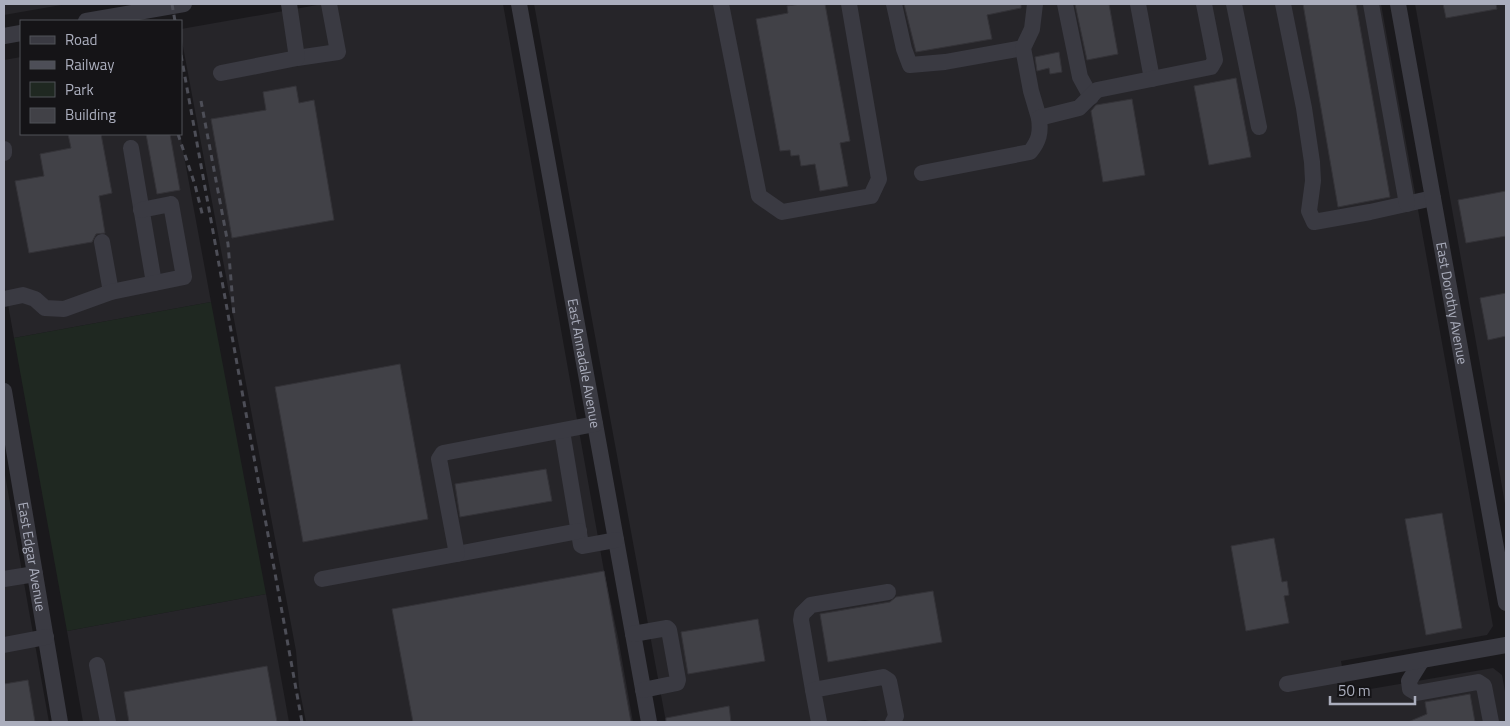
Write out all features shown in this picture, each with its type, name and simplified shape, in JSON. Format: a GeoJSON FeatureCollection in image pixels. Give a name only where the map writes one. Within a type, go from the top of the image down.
{"type":"FeatureCollection","features":[{"type":"Feature","properties":{"kind":"street"},"geometry":{"type":"LineString","coordinates":[[90,20],[138,8],[184,4]]}},
{"type":"Feature","properties":{"kind":"street"},"geometry":{"type":"LineString","coordinates":[[289,4],[297,58]]}},
{"type":"Feature","properties":{"kind":"street"},"geometry":{"type":"LineString","coordinates":[[221,73],[338,52],[329,4]]}},
{"type":"Feature","properties":{"kind":"street","name":"East Annadale Avenue"},"geometry":{"type":"LineString","coordinates":[[519,4],[649,722]]}},
{"type":"Feature","properties":{"kind":"street"},"geometry":{"type":"LineString","coordinates":[[721,4],[759,196],[782,212],[872,196],[879,179],[849,4]]}},
{"type":"Feature","properties":{"kind":"street"},"geometry":{"type":"LineString","coordinates":[[894,4],[910,65],[945,62],[1023,48]]}},
{"type":"Feature","properties":{"kind":"street"},"geometry":{"type":"LineString","coordinates":[[922,173],[1030,152],[1037,144],[1041,133],[1039,118],[1031,91],[1023,48],[1032,29],[1035,4]]}},
{"type":"Feature","properties":{"kind":"street"},"geometry":{"type":"LineString","coordinates":[[1065,4],[1080,77],[1091,97]]}},
{"type":"Feature","properties":{"kind":"street"},"geometry":{"type":"LineString","coordinates":[[1138,4],[1152,79]]}},
{"type":"Feature","properties":{"kind":"street"},"geometry":{"type":"LineString","coordinates":[[1039,118],[1080,108],[1097,90],[1211,67],[1214,60],[1204,4]]}},
{"type":"Feature","properties":{"kind":"street"},"geometry":{"type":"LineString","coordinates":[[1234,4],[1260,127]]}},
{"type":"Feature","properties":{"kind":"street"},"geometry":{"type":"LineString","coordinates":[[1283,4],[1304,108],[1312,162],[1313,181],[1309,211],[1314,222],[1433,198]]}},
{"type":"Feature","properties":{"kind":"street"},"geometry":{"type":"LineString","coordinates":[[1371,4],[1407,204]]}},
{"type":"Feature","properties":{"kind":"street","name":"East Dorothy Avenue"},"geometry":{"type":"LineString","coordinates":[[1398,4],[1506,603]]}},
{"type":"Feature","properties":{"kind":"street"},"geometry":{"type":"LineString","coordinates":[[4,36],[20,33]]}},
{"type":"Feature","properties":{"kind":"street"},"geometry":{"type":"LineString","coordinates":[[131,148],[154,283]]}},
{"type":"Feature","properties":{"kind":"street"},"geometry":{"type":"LineString","coordinates":[[4,298],[23,295],[35,299],[44,308],[64,309],[110,292],[184,277],[171,204],[141,210]]}},
{"type":"Feature","properties":{"kind":"street"},"geometry":{"type":"LineString","coordinates":[[102,242],[110,292]]}},
{"type":"Feature","properties":{"kind":"street","name":"East Edgar Avenue"},"geometry":{"type":"LineString","coordinates":[[4,391],[60,722]]}},
{"type":"Feature","properties":{"kind":"street"},"geometry":{"type":"LineString","coordinates":[[457,554],[439,459],[440,455],[595,424]]}},
{"type":"Feature","properties":{"kind":"street"},"geometry":{"type":"LineString","coordinates":[[562,431],[583,546],[616,540]]}},
{"type":"Feature","properties":{"kind":"street"},"geometry":{"type":"LineString","coordinates":[[322,579],[579,531]]}},
{"type":"Feature","properties":{"kind":"street"},"geometry":{"type":"LineString","coordinates":[[4,579],[35,574]]}},
{"type":"Feature","properties":{"kind":"street"},"geometry":{"type":"LineString","coordinates":[[818,722],[801,620],[802,614],[811,605],[888,592]]}},
{"type":"Feature","properties":{"kind":"street"},"geometry":{"type":"LineString","coordinates":[[633,634],[666,628],[669,630],[678,680],[677,683],[643,690]]}},
{"type":"Feature","properties":{"kind":"street"},"geometry":{"type":"LineString","coordinates":[[4,645],[46,637]]}},
{"type":"Feature","properties":{"kind":"street"},"geometry":{"type":"LineString","coordinates":[[1287,684],[1506,645]]}},
{"type":"Feature","properties":{"kind":"street"},"geometry":{"type":"LineString","coordinates":[[1422,660],[1409,681],[1410,689],[1417,693],[1478,682],[1484,686],[1491,722]]}},
{"type":"Feature","properties":{"kind":"street"},"geometry":{"type":"LineString","coordinates":[[97,665],[108,722]]}},
{"type":"Feature","properties":{"kind":"street"},"geometry":{"type":"LineString","coordinates":[[813,690],[883,677],[889,681],[896,716],[893,722]]}},
{"type":"Feature","properties":{"kind":"shaded area"},"geometry":{"type":"Polygon","coordinates":[[[4,4],[67,4],[4,15],[4,4]]]}},
{"type":"Feature","properties":{"kind":"shaded area"},"geometry":{"type":"Polygon","coordinates":[[[323,4],[503,4],[604,571],[633,722],[306,722],[299,687],[296,651],[182,41],[182,29],[323,4]]]}},
{"type":"Feature","properties":{"kind":"shaded area"},"geometry":{"type":"Polygon","coordinates":[[[534,4],[1381,4],[1493,626],[1487,635],[1341,661],[1347,693],[1493,668],[1502,675],[1506,697],[1506,722],[875,722],[865,720],[849,722],[666,722],[534,4]]]}},
{"type":"Feature","properties":{"kind":"shaded area"},"geometry":{"type":"Polygon","coordinates":[[[1415,4],[1506,4],[1506,510],[1500,475],[1415,4]]]}},
{"type":"Feature","properties":{"kind":"shaded area"},"geometry":{"type":"Polygon","coordinates":[[[20,57],[20,135],[180,135],[211,302],[14,338],[4,282],[4,60],[20,57]]]}},
{"type":"Feature","properties":{"kind":"shaded area"},"geometry":{"type":"Polygon","coordinates":[[[4,469],[29,611],[49,722],[4,722],[4,469]]]}},
{"type":"Feature","properties":{"kind":"shaded area"},"geometry":{"type":"Polygon","coordinates":[[[266,594],[289,722],[83,722],[67,631],[266,594]]]}},
{"type":"Feature","properties":{"kind":"green space"},"geometry":{"type":"Polygon","coordinates":[[[211,302],[266,594],[67,631],[14,338],[211,302]]]}},
{"type":"Feature","properties":{"kind":"building"},"geometry":{"type":"Polygon","coordinates":[[[825,4],[850,141],[840,143],[848,186],[820,191],[815,164],[801,166],[799,155],[791,156],[790,150],[780,151],[756,19],[788,13],[787,6],[825,4]]]}},
{"type":"Feature","properties":{"kind":"building"},"geometry":{"type":"Polygon","coordinates":[[[904,4],[1021,4],[1021,8],[987,15],[992,39],[916,52],[904,4]]]}},
{"type":"Feature","properties":{"kind":"building"},"geometry":{"type":"Polygon","coordinates":[[[1075,4],[1109,4],[1118,54],[1087,60],[1075,4]]]}},
{"type":"Feature","properties":{"kind":"building"},"geometry":{"type":"Polygon","coordinates":[[[1303,4],[1356,4],[1390,197],[1338,207],[1303,4]]]}},
{"type":"Feature","properties":{"kind":"building"},"geometry":{"type":"Polygon","coordinates":[[[1443,4],[1496,4],[1497,9],[1446,18],[1443,4]]]}},
{"type":"Feature","properties":{"kind":"building"},"geometry":{"type":"Polygon","coordinates":[[[1059,52],[1062,72],[1050,74],[1049,68],[1037,71],[1035,57],[1059,52]]]}},
{"type":"Feature","properties":{"kind":"building"},"geometry":{"type":"Polygon","coordinates":[[[1236,78],[1251,157],[1209,165],[1194,86],[1236,78]]]}},
{"type":"Feature","properties":{"kind":"building"},"geometry":{"type":"Polygon","coordinates":[[[296,86],[299,103],[314,100],[334,220],[232,238],[211,119],[266,110],[263,92],[296,86]]]}},
{"type":"Feature","properties":{"kind":"building"},"geometry":{"type":"Polygon","coordinates":[[[1132,99],[1145,175],[1103,182],[1091,111],[1096,105],[1132,99]]]}},
{"type":"Feature","properties":{"kind":"building"},"geometry":{"type":"Polygon","coordinates":[[[68,135],[101,135],[112,193],[99,196],[105,233],[96,234],[92,242],[29,253],[15,181],[44,176],[40,154],[71,148],[68,135]]]}},
{"type":"Feature","properties":{"kind":"building"},"geometry":{"type":"Polygon","coordinates":[[[146,135],[170,135],[180,190],[157,194],[146,135]]]}},
{"type":"Feature","properties":{"kind":"building"},"geometry":{"type":"Polygon","coordinates":[[[1506,191],[1506,236],[1466,243],[1458,200],[1506,191]]]}},
{"type":"Feature","properties":{"kind":"building"},"geometry":{"type":"Polygon","coordinates":[[[1506,293],[1506,336],[1488,340],[1480,298],[1506,293]]]}},
{"type":"Feature","properties":{"kind":"building"},"geometry":{"type":"Polygon","coordinates":[[[400,364],[428,519],[303,542],[275,387],[400,364]]]}},
{"type":"Feature","properties":{"kind":"building"},"geometry":{"type":"Polygon","coordinates":[[[546,469],[552,501],[460,517],[455,484],[546,469]]]}},
{"type":"Feature","properties":{"kind":"building"},"geometry":{"type":"Polygon","coordinates":[[[1442,513],[1462,628],[1426,635],[1405,519],[1442,513]]]}},
{"type":"Feature","properties":{"kind":"building"},"geometry":{"type":"Polygon","coordinates":[[[1274,538],[1282,582],[1287,581],[1289,595],[1284,596],[1289,623],[1246,631],[1231,546],[1274,538]]]}},
{"type":"Feature","properties":{"kind":"building"},"geometry":{"type":"Polygon","coordinates":[[[604,571],[631,722],[413,722],[392,609],[604,571]]]}},
{"type":"Feature","properties":{"kind":"building"},"geometry":{"type":"Polygon","coordinates":[[[933,591],[942,642],[828,662],[820,614],[890,602],[896,597],[933,591]]]}},
{"type":"Feature","properties":{"kind":"building"},"geometry":{"type":"Polygon","coordinates":[[[758,619],[765,661],[688,674],[681,632],[758,619]]]}},
{"type":"Feature","properties":{"kind":"building"},"geometry":{"type":"Polygon","coordinates":[[[267,666],[277,722],[129,722],[124,692],[267,666]]]}},
{"type":"Feature","properties":{"kind":"building"},"geometry":{"type":"Polygon","coordinates":[[[28,680],[35,722],[4,722],[4,684],[28,680]]]}},
{"type":"Feature","properties":{"kind":"building"},"geometry":{"type":"Polygon","coordinates":[[[1470,694],[1475,722],[1408,722],[1427,714],[1425,702],[1470,694]]]}},
{"type":"Feature","properties":{"kind":"building"},"geometry":{"type":"Polygon","coordinates":[[[729,706],[731,722],[666,722],[666,718],[729,706]]]}},
{"type":"Feature","properties":{"kind":"railway"},"geometry":{"type":"LineString","coordinates":[[172,4],[175,20]]}},
{"type":"Feature","properties":{"kind":"railway"},"geometry":{"type":"LineString","coordinates":[[182,61],[302,722]]}},
{"type":"Feature","properties":{"kind":"railway"},"geometry":{"type":"LineString","coordinates":[[201,101],[228,244],[234,316]]}},
{"type":"Feature","properties":{"kind":"railway"},"geometry":{"type":"LineString","coordinates":[[178,135],[195,185],[203,217]]}}]}
